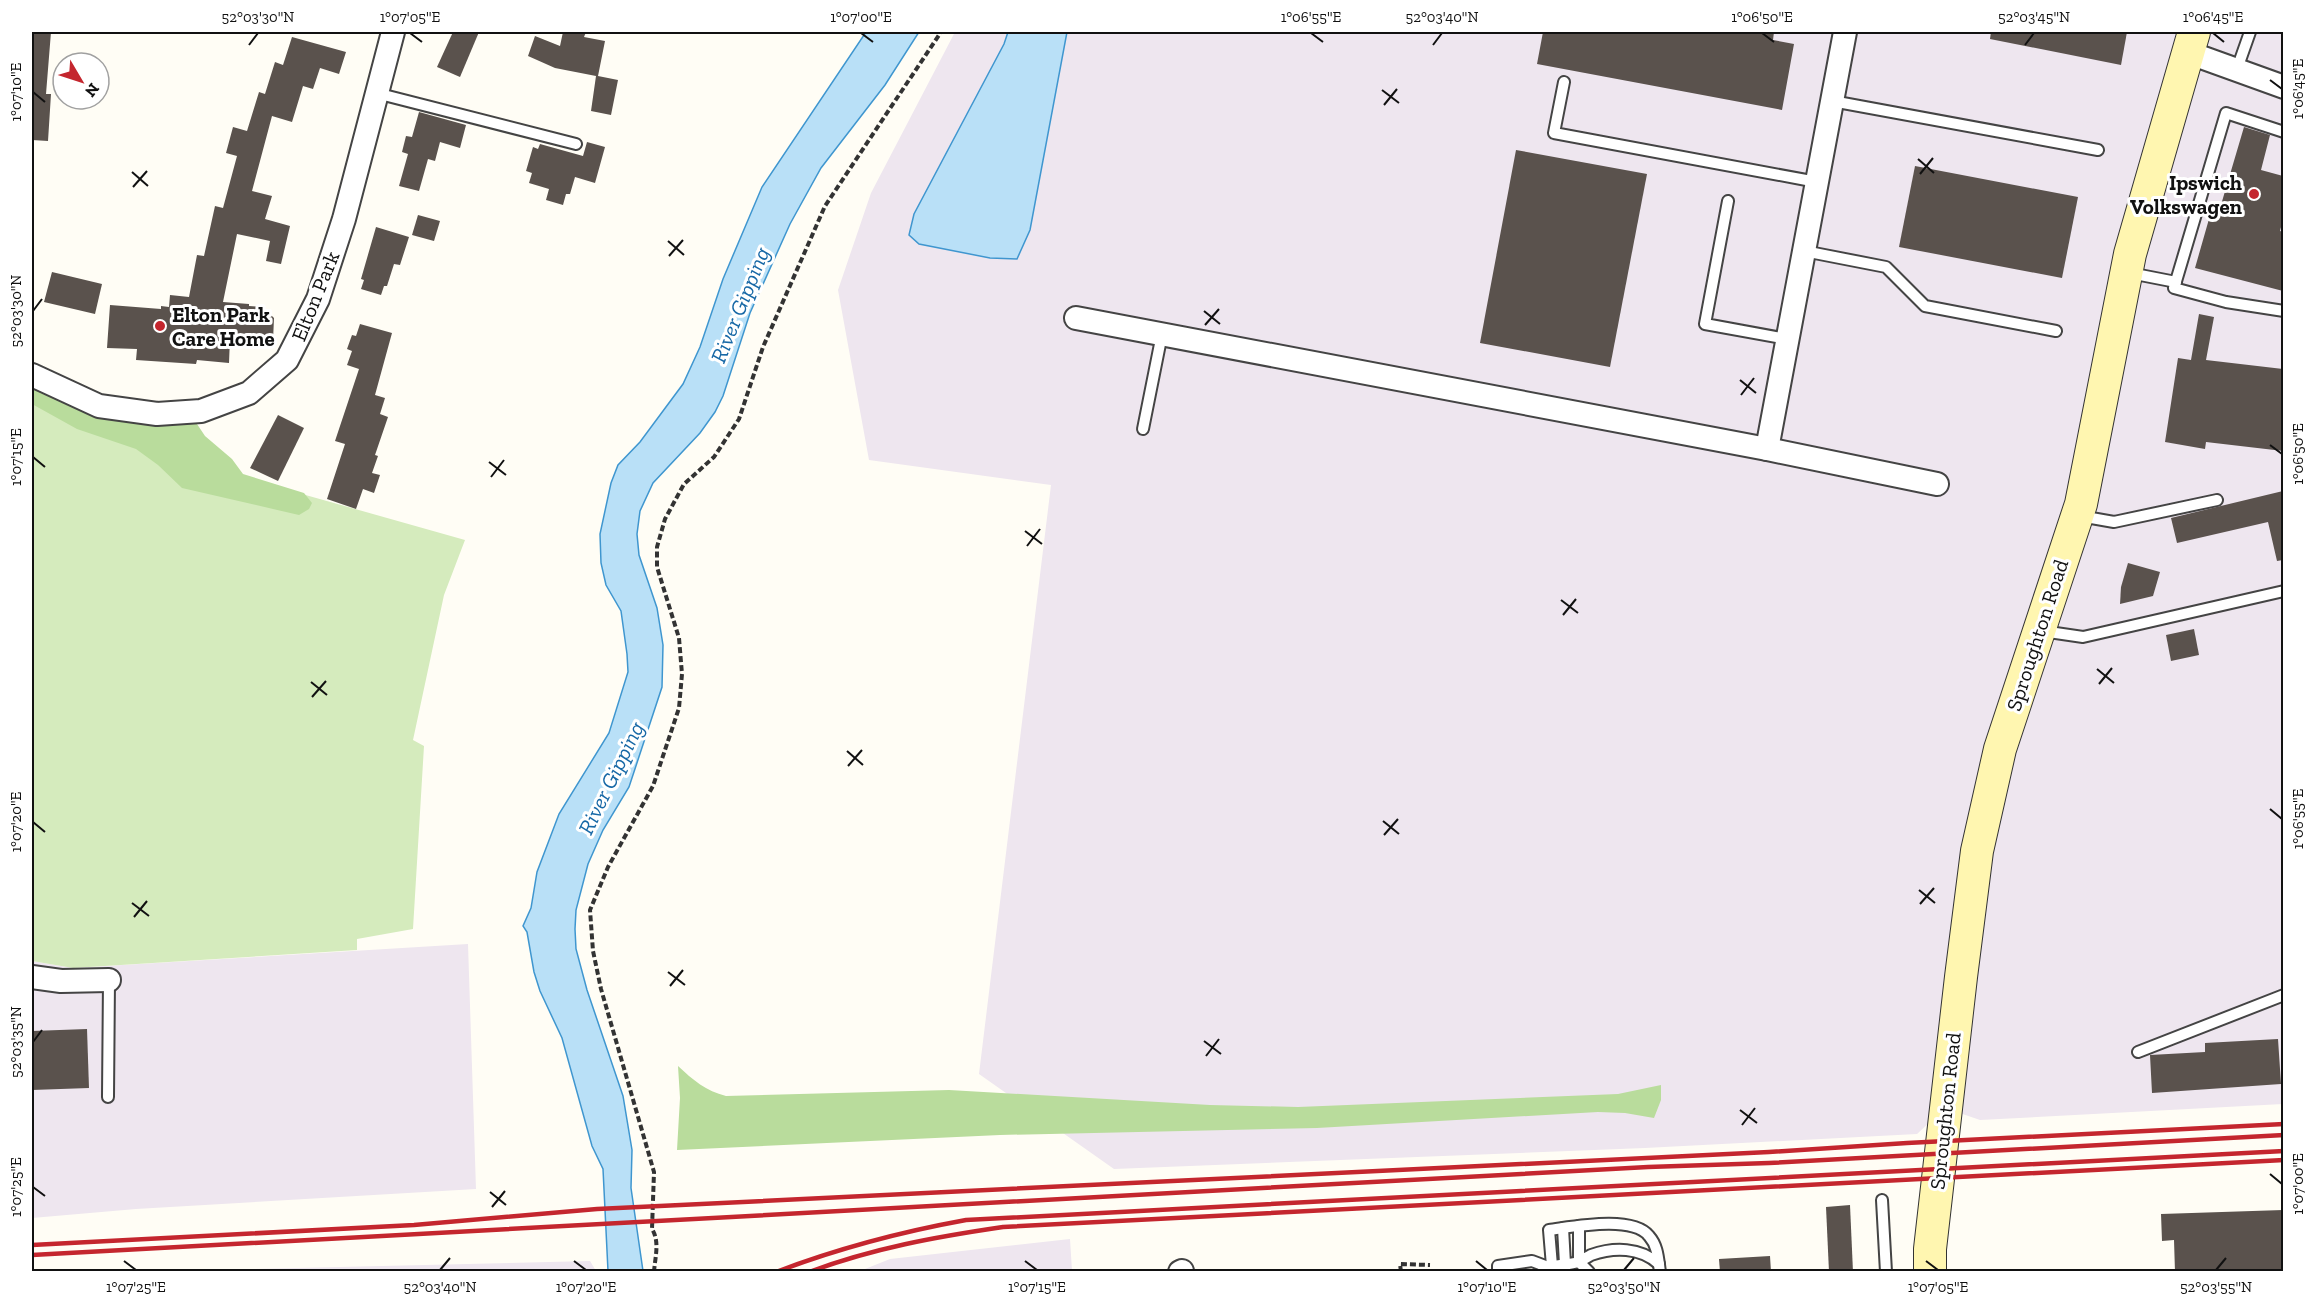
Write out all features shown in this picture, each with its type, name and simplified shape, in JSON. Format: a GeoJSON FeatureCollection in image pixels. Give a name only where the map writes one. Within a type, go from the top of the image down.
{"type":"FeatureCollection","features":[{"type":"Feature","properties":{"kind":"street","name":"Elton Park"},"geometry":{"type":"LineString","coordinates":[[32,375],[99,406],[157,414],[201,411],[249,393],[288,360],[318,299],[345,219],[393,32]]}},
{"type":"Feature","properties":{"kind":"street"},"geometry":{"type":"LineString","coordinates":[[1767,449],[1845,32]]}},
{"type":"Feature","properties":{"kind":"street"},"geometry":{"type":"LineString","coordinates":[[2190,42],[2237,69],[2283,87]]}},
{"type":"Feature","properties":{"kind":"street","name":"Sproughton Road"},"geometry":{"type":"LineString","coordinates":[[1927,1264],[1977,851],[2000,749],[2081,504],[2127,272],[2190,42]]}},
{"type":"Feature","properties":{"kind":"street"},"geometry":{"type":"LineString","coordinates":[[1076,318],[1767,449],[1937,484]]}},
{"type":"Feature","properties":{"kind":"street"},"geometry":{"type":"LineString","coordinates":[[32,977],[61,981],[109,980]]}},
{"type":"Feature","properties":{"kind":"lane"},"geometry":{"type":"LineString","coordinates":[[2237,69],[2250,32]]}},
{"type":"Feature","properties":{"kind":"lane"},"geometry":{"type":"LineString","coordinates":[[1564,82],[1554,133],[1817,182]]}},
{"type":"Feature","properties":{"kind":"lane"},"geometry":{"type":"LineString","coordinates":[[376,93],[576,144]]}},
{"type":"Feature","properties":{"kind":"lane"},"geometry":{"type":"LineString","coordinates":[[1832,101],[2098,150]]}},
{"type":"Feature","properties":{"kind":"lane"},"geometry":{"type":"LineString","coordinates":[[2283,132],[2226,113],[2174,288],[2216,300],[2283,310]]}},
{"type":"Feature","properties":{"kind":"lane"},"geometry":{"type":"LineString","coordinates":[[1728,201],[1705,324],[1787,339]]}},
{"type":"Feature","properties":{"kind":"lane"},"geometry":{"type":"LineString","coordinates":[[1804,251],[1886,267],[1925,306],[2056,331]]}},
{"type":"Feature","properties":{"kind":"lane"},"geometry":{"type":"LineString","coordinates":[[2127,272],[2176,282]]}},
{"type":"Feature","properties":{"kind":"lane"},"geometry":{"type":"LineString","coordinates":[[1143,429],[1162,334]]}},
{"type":"Feature","properties":{"kind":"lane"},"geometry":{"type":"LineString","coordinates":[[2077,516],[2114,522],[2217,500]]}},
{"type":"Feature","properties":{"kind":"lane"},"geometry":{"type":"LineString","coordinates":[[2038,631],[2083,637],[2283,591]]}},
{"type":"Feature","properties":{"kind":"lane"},"geometry":{"type":"LineString","coordinates":[[108,1097],[109,980]]}},
{"type":"Feature","properties":{"kind":"lane"},"geometry":{"type":"LineString","coordinates":[[2138,1052],[2283,995]]}},
{"type":"Feature","properties":{"kind":"lane"},"geometry":{"type":"LineString","coordinates":[[1881,1200],[1886,1272]]}},
{"type":"Feature","properties":{"kind":"lane"},"geometry":{"type":"LineString","coordinates":[[1547,1268],[1549,1230],[1624,1224],[1640,1229],[1649,1235],[1657,1250],[1660,1268]]}},
{"type":"Feature","properties":{"kind":"lane"},"geometry":{"type":"LineString","coordinates":[[1579,1226],[1579,1262],[1589,1272]]}},
{"type":"Feature","properties":{"kind":"lane"},"geometry":{"type":"LineString","coordinates":[[1563,1228],[1565,1264]]}},
{"type":"Feature","properties":{"kind":"lane"},"geometry":{"type":"LineString","coordinates":[[1498,1272],[1498,1266],[1532,1261],[1547,1268],[1579,1262],[1602,1252],[1630,1250],[1645,1254],[1660,1268]]}},
{"type":"Feature","properties":{"kind":"path"},"geometry":{"type":"LineString","coordinates":[[654,1272],[657,1246],[656,1236],[652,1229],[654,1172],[601,989],[593,951],[590,910],[608,867],[653,786],[679,708],[682,674],[679,638],[657,567],[657,547],[665,519],[684,484],[714,457],[739,419],[763,347],[825,206],[941,32]]}},
{"type":"Feature","properties":{"kind":"path"},"geometry":{"type":"LineString","coordinates":[[1401,1272],[1400,1264],[1430,1265]]}},
{"type":"Feature","properties":{"kind":"shaded area"},"geometry":{"type":"Polygon","coordinates":[[[955,32],[2283,32],[2283,1104],[1980,1120],[1945,1108],[1917,1134],[1645,1148],[1114,1169],[979,1074],[1051,485],[869,460],[838,290],[871,193],[955,32]]]}},
{"type":"Feature","properties":{"kind":"shaded area"},"geometry":{"type":"Polygon","coordinates":[[[468,944],[476,1189],[136,1209],[32,1218],[32,961],[73,968],[468,944]]]}},
{"type":"Feature","properties":{"kind":"shaded area"},"geometry":{"type":"Polygon","coordinates":[[[1070,1239],[1072,1271],[860,1271],[890,1259],[1070,1239]]]}},
{"type":"Feature","properties":{"kind":"shaded area"},"geometry":{"type":"Polygon","coordinates":[[[590,1261],[596,1271],[169,1271],[590,1261]]]}},
{"type":"Feature","properties":{"kind":"green space"},"geometry":{"type":"Polygon","coordinates":[[[32,371],[51,382],[195,421],[205,436],[232,459],[243,474],[304,493],[312,503],[309,509],[299,515],[182,488],[158,465],[136,449],[77,429],[32,404],[32,371]]]}},
{"type":"Feature","properties":{"kind":"green space"},"geometry":{"type":"Polygon","coordinates":[[[32,381],[242,477],[465,540],[444,595],[413,740],[424,746],[413,929],[357,939],[357,950],[73,968],[32,961],[32,381]]]}},
{"type":"Feature","properties":{"kind":"green space"},"geometry":{"type":"Polygon","coordinates":[[[678,1066],[700,1084],[726,1096],[949,1090],[1210,1105],[1298,1107],[1618,1094],[1661,1085],[1661,1100],[1654,1118],[1625,1113],[1598,1112],[1317,1128],[1000,1135],[677,1150],[680,1098],[678,1066]]]}},
{"type":"Feature","properties":{"kind":"water","name":"River Gipping"},"geometry":{"type":"Polygon","coordinates":[[[866,32],[919,32],[885,85],[821,168],[790,224],[750,313],[723,396],[715,412],[700,433],[653,483],[640,511],[637,534],[639,555],[657,608],[663,645],[662,687],[629,787],[603,830],[588,864],[576,910],[575,929],[576,949],[587,990],[623,1096],[632,1150],[631,1188],[643,1271],[608,1271],[603,1169],[592,1146],[562,1038],[540,991],[527,932],[523,926],[531,908],[537,872],[559,814],[609,733],[628,672],[621,611],[606,585],[601,563],[600,534],[611,483],[618,465],[640,442],[683,384],[700,347],[723,279],[762,187],[866,32]]]}},
{"type":"Feature","properties":{"kind":"water"},"geometry":{"type":"Polygon","coordinates":[[[1008,32],[1067,32],[1030,230],[1017,259],[990,258],[919,244],[909,235],[914,214],[1004,44],[1008,32]]]}},
{"type":"Feature","properties":{"kind":"building"},"geometry":{"type":"Polygon","coordinates":[[[32,32],[51,32],[46,94],[51,94],[48,141],[32,140],[32,32]]]}},
{"type":"Feature","properties":{"kind":"building"},"geometry":{"type":"Polygon","coordinates":[[[453,32],[479,32],[460,77],[437,67],[453,32]]]}},
{"type":"Feature","properties":{"kind":"building"},"geometry":{"type":"Polygon","coordinates":[[[563,32],[586,32],[584,37],[605,41],[598,76],[618,80],[611,115],[591,111],[596,76],[555,68],[528,56],[535,36],[560,46],[563,32]]]}},
{"type":"Feature","properties":{"kind":"building"},"geometry":{"type":"Polygon","coordinates":[[[1543,32],[1774,32],[1773,40],[1794,44],[1782,110],[1537,64],[1543,32]]]}},
{"type":"Feature","properties":{"kind":"building"},"geometry":{"type":"Polygon","coordinates":[[[1991,32],[2127,32],[2121,65],[1990,39],[1991,32]]]}},
{"type":"Feature","properties":{"kind":"building"},"geometry":{"type":"Polygon","coordinates":[[[292,37],[346,52],[339,74],[320,68],[313,89],[303,86],[292,122],[272,116],[252,191],[272,196],[265,219],[290,226],[281,264],[266,261],[270,241],[237,234],[223,302],[263,307],[274,318],[273,341],[230,338],[229,363],[197,360],[196,364],[136,360],[137,349],[107,348],[110,305],[161,309],[161,306],[169,307],[170,295],[189,297],[197,255],[204,256],[215,206],[223,208],[237,156],[226,153],[233,127],[247,131],[259,92],[265,94],[275,62],[283,65],[292,37]]]}},
{"type":"Feature","properties":{"kind":"building"},"geometry":{"type":"Polygon","coordinates":[[[419,112],[466,125],[460,148],[440,142],[435,161],[428,159],[419,191],[399,186],[408,154],[402,152],[406,136],[412,137],[419,112]]]}},
{"type":"Feature","properties":{"kind":"building","name":"Ipswich Volkswagen"},"geometry":{"type":"Polygon","coordinates":[[[2244,127],[2270,135],[2261,170],[2283,176],[2283,219],[2280,231],[2283,232],[2283,291],[2195,268],[2211,212],[2218,215],[2244,127]]]}},
{"type":"Feature","properties":{"kind":"building"},"geometry":{"type":"Polygon","coordinates":[[[587,142],[605,147],[595,183],[575,177],[570,194],[566,194],[563,205],[546,200],[549,189],[529,183],[532,173],[526,171],[533,147],[538,149],[540,144],[583,156],[587,142]]]}},
{"type":"Feature","properties":{"kind":"building"},"geometry":{"type":"Polygon","coordinates":[[[1516,150],[1647,174],[1610,367],[1480,343],[1516,150]]]}},
{"type":"Feature","properties":{"kind":"building"},"geometry":{"type":"Polygon","coordinates":[[[1915,166],[2078,197],[2062,278],[1899,247],[1915,166]]]}},
{"type":"Feature","properties":{"kind":"building"},"geometry":{"type":"Polygon","coordinates":[[[418,215],[440,221],[434,241],[412,235],[418,215]]]}},
{"type":"Feature","properties":{"kind":"building"},"geometry":{"type":"Polygon","coordinates":[[[376,227],[409,237],[400,265],[394,264],[387,286],[384,286],[381,295],[361,289],[364,280],[361,279],[376,227]]]}},
{"type":"Feature","properties":{"kind":"building"},"geometry":{"type":"Polygon","coordinates":[[[52,272],[102,284],[95,314],[44,302],[52,272]]]}},
{"type":"Feature","properties":{"kind":"building"},"geometry":{"type":"Polygon","coordinates":[[[2199,314],[2214,317],[2206,360],[2283,369],[2283,451],[2206,442],[2205,449],[2165,442],[2178,358],[2191,360],[2199,314]]]}},
{"type":"Feature","properties":{"kind":"building"},"geometry":{"type":"Polygon","coordinates":[[[360,324],[392,333],[375,395],[385,398],[380,414],[388,417],[375,455],[378,456],[372,473],[380,475],[374,493],[363,489],[356,509],[327,499],[345,444],[335,441],[359,369],[347,365],[352,351],[347,349],[352,335],[356,336],[360,324]]]}},
{"type":"Feature","properties":{"kind":"building"},"geometry":{"type":"Polygon","coordinates":[[[278,415],[304,428],[278,481],[250,468],[278,415]]]}},
{"type":"Feature","properties":{"kind":"building"},"geometry":{"type":"Polygon","coordinates":[[[2283,491],[2283,560],[2277,561],[2268,522],[2177,543],[2171,518],[2283,491]]]}},
{"type":"Feature","properties":{"kind":"building"},"geometry":{"type":"Polygon","coordinates":[[[2128,563],[2160,572],[2153,596],[2120,604],[2121,587],[2128,563]]]}},
{"type":"Feature","properties":{"kind":"building"},"geometry":{"type":"Polygon","coordinates":[[[2194,629],[2199,655],[2171,661],[2166,635],[2194,629]]]}},
{"type":"Feature","properties":{"kind":"building"},"geometry":{"type":"Polygon","coordinates":[[[87,1029],[89,1088],[32,1090],[32,1031],[87,1029]]]}},
{"type":"Feature","properties":{"kind":"building"},"geometry":{"type":"Polygon","coordinates":[[[2278,1039],[2281,1084],[2152,1093],[2150,1055],[2205,1052],[2205,1043],[2278,1039]]]}},
{"type":"Feature","properties":{"kind":"building"},"geometry":{"type":"Polygon","coordinates":[[[1850,1205],[1853,1272],[1829,1272],[1826,1207],[1850,1205]]]}},
{"type":"Feature","properties":{"kind":"building"},"geometry":{"type":"Polygon","coordinates":[[[2283,1210],[2283,1272],[2175,1272],[2174,1240],[2162,1241],[2161,1214],[2283,1210]]]}},
{"type":"Feature","properties":{"kind":"building"},"geometry":{"type":"Polygon","coordinates":[[[1770,1256],[1771,1272],[1720,1272],[1719,1259],[1770,1256]]]}},
{"type":"Feature","properties":{"kind":"railway"},"geometry":{"type":"LineString","coordinates":[[32,1245],[414,1225],[597,1209],[1769,1152],[2284,1124]]}},
{"type":"Feature","properties":{"kind":"railway"},"geometry":{"type":"LineString","coordinates":[[32,1255],[1648,1167],[1769,1163],[2284,1135]]}},
{"type":"Feature","properties":{"kind":"railway"},"geometry":{"type":"LineString","coordinates":[[776,1272],[823,1255],[870,1242],[966,1220],[2284,1151]]}},
{"type":"Feature","properties":{"kind":"railway"},"geometry":{"type":"LineString","coordinates":[[809,1272],[857,1256],[905,1244],[1003,1227],[2284,1160]]}},
{"type":"Feature","properties":{"kind":"place","name":"Ipswich Volkswagen"},"geometry":{"type":"Point","coordinates":[2254,194]}},
{"type":"Feature","properties":{"kind":"place","name":"Elton Park Care Home"},"geometry":{"type":"Point","coordinates":[160,326]}}]}
